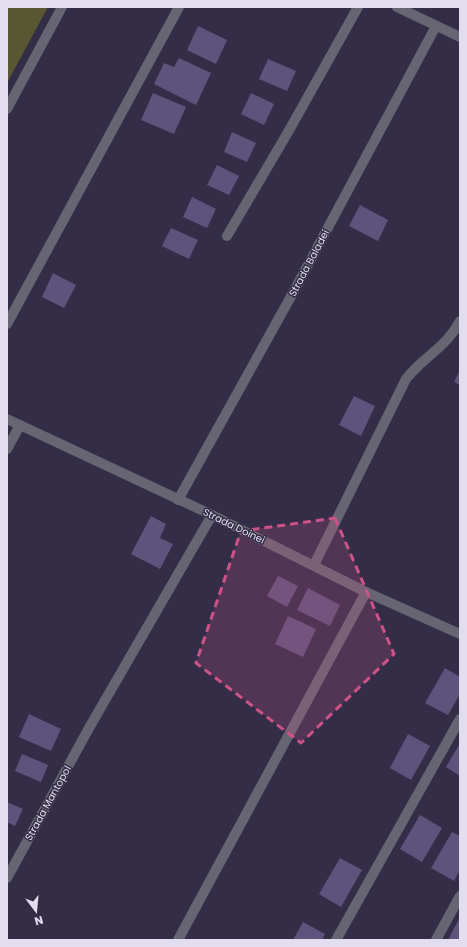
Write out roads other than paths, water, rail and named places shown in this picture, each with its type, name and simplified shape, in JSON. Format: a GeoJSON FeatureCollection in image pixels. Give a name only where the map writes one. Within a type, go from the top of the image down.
{"type":"FeatureCollection","features":[{"type":"Feature","properties":{"kind":"street"},"geometry":{"type":"LineString","coordinates":[[7,109],[62,7]]}},
{"type":"Feature","properties":{"kind":"street"},"geometry":{"type":"LineString","coordinates":[[7,324],[179,7]]}},
{"type":"Feature","properties":{"kind":"street"},"geometry":{"type":"LineString","coordinates":[[227,236],[358,7]]}},
{"type":"Feature","properties":{"kind":"street"},"geometry":{"type":"LineString","coordinates":[[398,7],[460,37]]}},
{"type":"Feature","properties":{"kind":"street","name":"Strada Baladei"},"geometry":{"type":"LineString","coordinates":[[178,500],[298,284],[436,26]]}},
{"type":"Feature","properties":{"kind":"street"},"geometry":{"type":"LineString","coordinates":[[314,566],[406,379],[415,368],[443,346],[460,320]]}},
{"type":"Feature","properties":{"kind":"street","name":"Strada Doinei"},"geometry":{"type":"LineString","coordinates":[[7,419],[212,516],[366,592],[460,634]]}},
{"type":"Feature","properties":{"kind":"street"},"geometry":{"type":"LineString","coordinates":[[7,449],[20,426]]}},
{"type":"Feature","properties":{"kind":"street","name":"Strada Mantopol"},"geometry":{"type":"LineString","coordinates":[[7,878],[89,728],[212,516]]}},
{"type":"Feature","properties":{"kind":"street"},"geometry":{"type":"LineString","coordinates":[[178,940],[366,592]]}},
{"type":"Feature","properties":{"kind":"street"},"geometry":{"type":"LineString","coordinates":[[336,940],[460,719]]}},
{"type":"Feature","properties":{"kind":"street"},"geometry":{"type":"LineString","coordinates":[[436,940],[460,896]]}}]}
